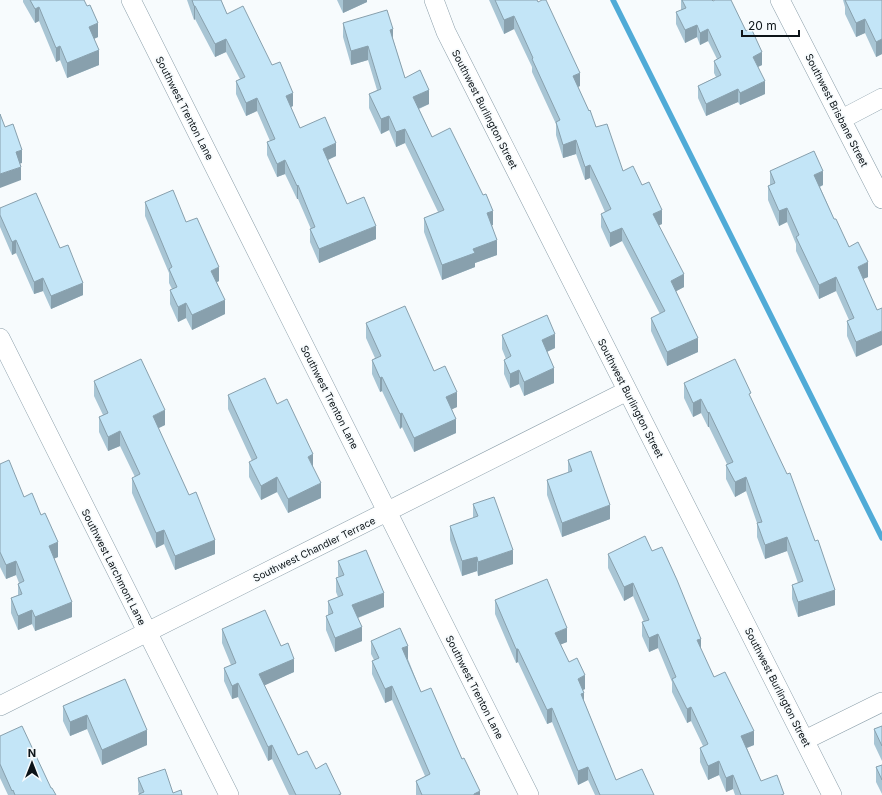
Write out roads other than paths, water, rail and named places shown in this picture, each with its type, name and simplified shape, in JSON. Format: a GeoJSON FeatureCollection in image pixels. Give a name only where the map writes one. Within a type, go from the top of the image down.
{"type":"FeatureCollection","features":[{"type":"Feature","properties":{"kind":"street","name":"Southwest Trenton Lane"},"geometry":{"type":"LineString","coordinates":[[131,0],[529,795]]}},
{"type":"Feature","properties":{"kind":"street","name":"Southwest Burlington Street"},"geometry":{"type":"LineString","coordinates":[[434,0],[449,39],[832,795]]}},
{"type":"Feature","properties":{"kind":"street","name":"Southwest Brisbane Street"},"geometry":{"type":"LineString","coordinates":[[780,0],[882,199]]}},
{"type":"Feature","properties":{"kind":"street"},"geometry":{"type":"LineString","coordinates":[[842,119],[882,98]]}},
{"type":"Feature","properties":{"kind":"street","name":"Southwest Larchmont Lane"},"geometry":{"type":"LineString","coordinates":[[0,338],[228,795]]}},
{"type":"Feature","properties":{"kind":"street","name":"Southwest Chandler Terrace"},"geometry":{"type":"LineString","coordinates":[[0,706],[628,391]]}},
{"type":"Feature","properties":{"kind":"street"},"geometry":{"type":"LineString","coordinates":[[805,740],[882,702]]}},
{"type":"Feature","properties":{"kind":"waterway"},"geometry":{"type":"LineString","coordinates":[[613,0],[882,538]]}}]}
